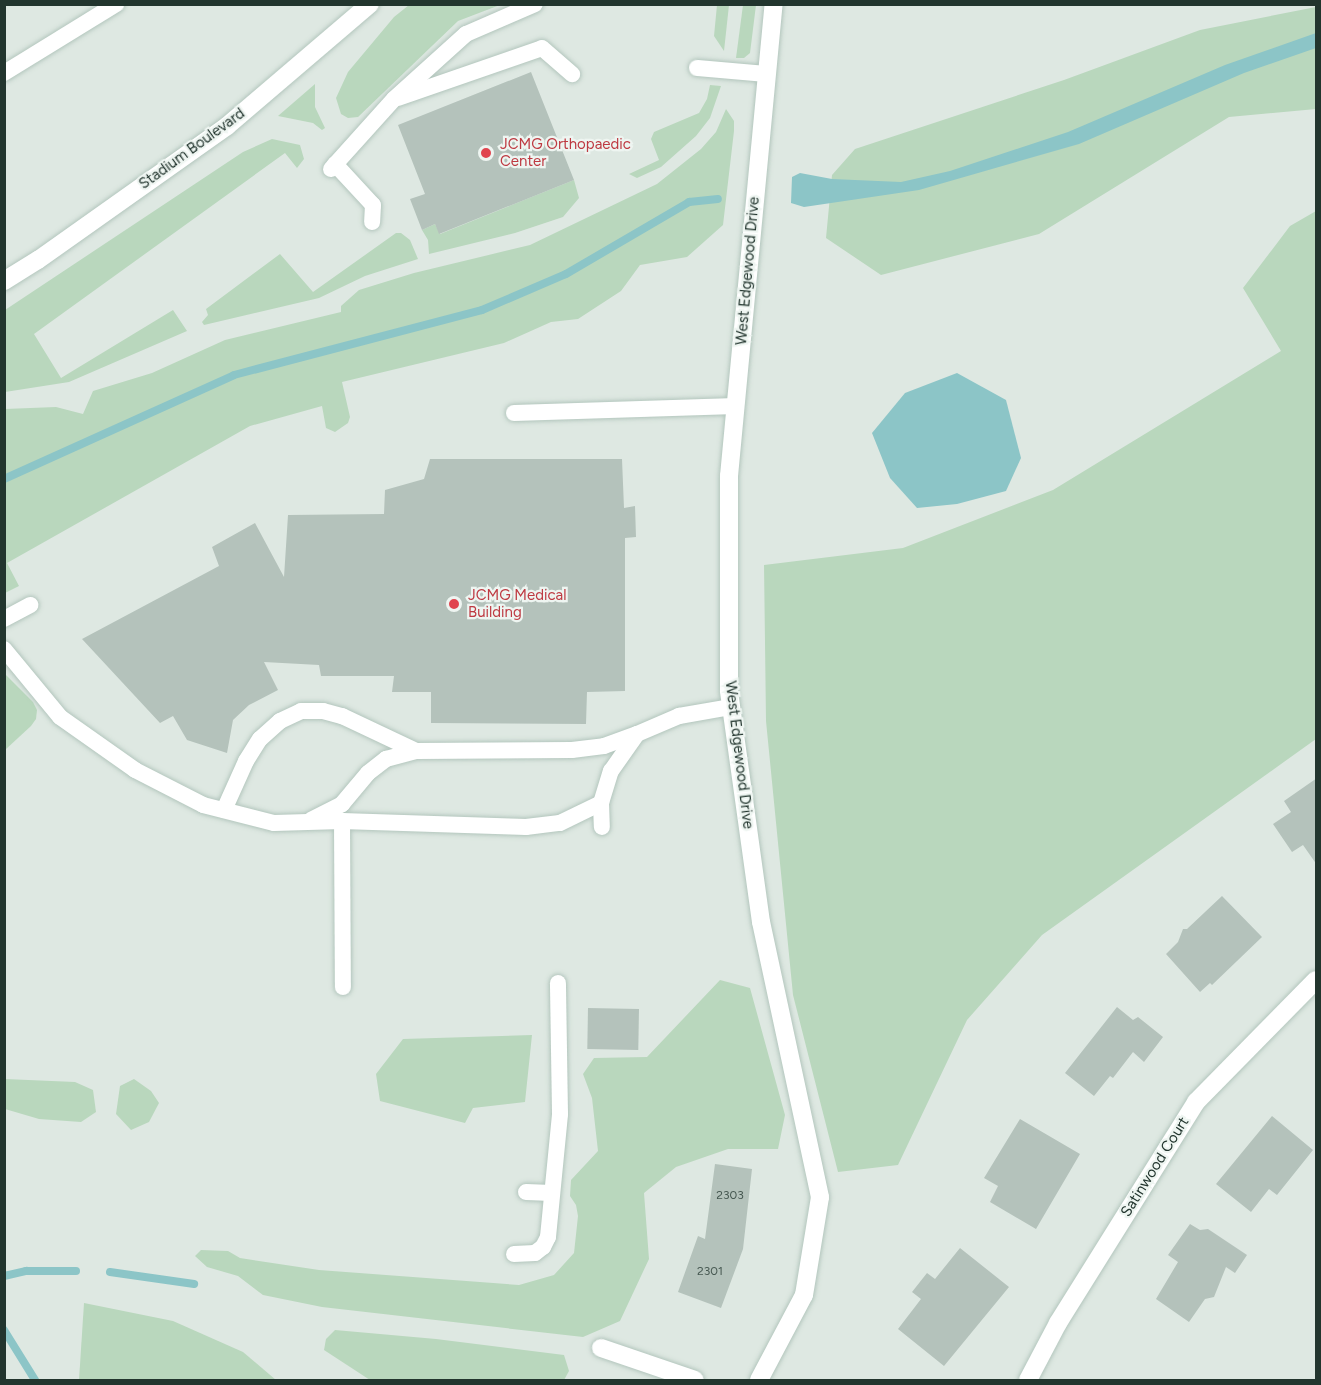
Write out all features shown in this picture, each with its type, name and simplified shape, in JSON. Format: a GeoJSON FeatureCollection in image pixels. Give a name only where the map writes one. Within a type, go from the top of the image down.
{"type":"FeatureCollection","features":[{"type":"Feature","properties":{"kind":"street","name":"Stadium Boulevard"},"geometry":{"type":"LineString","coordinates":[[4,280],[38,260],[227,126],[370,4]]}},
{"type":"Feature","properties":{"kind":"street","name":"West Edgewood Drive"},"geometry":{"type":"LineString","coordinates":[[759,1380],[804,1296],[820,1197],[761,922],[729,690],[729,476],[774,4]]}},
{"type":"Feature","properties":{"kind":"street","name":"Satinwood Court"},"geometry":{"type":"LineString","coordinates":[[1028,1380],[1058,1323],[1196,1102],[1317,980]]}},
{"type":"Feature","properties":{"kind":"street"},"geometry":{"type":"LineString","coordinates":[[601,1348],[694,1380]]}},
{"type":"Feature","properties":{"kind":"lane"},"geometry":{"type":"LineString","coordinates":[[4,73],[116,4]]}},
{"type":"Feature","properties":{"kind":"lane"},"geometry":{"type":"LineString","coordinates":[[372,222],[373,205],[333,166],[394,99],[466,34],[535,4]]}},
{"type":"Feature","properties":{"kind":"lane"},"geometry":{"type":"LineString","coordinates":[[394,99],[432,88],[542,48],[572,74]]}},
{"type":"Feature","properties":{"kind":"lane"},"geometry":{"type":"LineString","coordinates":[[697,68],[767,74]]}},
{"type":"Feature","properties":{"kind":"lane"},"geometry":{"type":"LineString","coordinates":[[514,414],[736,406]]}},
{"type":"Feature","properties":{"kind":"lane"},"geometry":{"type":"LineString","coordinates":[[4,619],[30,604]]}},
{"type":"Feature","properties":{"kind":"lane"},"geometry":{"type":"LineString","coordinates":[[4,649],[60,717],[135,770],[203,804],[274,824],[342,821],[526,827],[560,823],[601,803]]}},
{"type":"Feature","properties":{"kind":"lane"},"geometry":{"type":"LineString","coordinates":[[305,823],[342,804],[368,773],[386,759],[416,752],[572,750],[604,746],[679,716],[731,707]]}},
{"type":"Feature","properties":{"kind":"lane"},"geometry":{"type":"LineString","coordinates":[[224,810],[246,761],[260,739],[280,721],[301,711],[323,711],[342,716],[416,752]]}},
{"type":"Feature","properties":{"kind":"lane"},"geometry":{"type":"LineString","coordinates":[[602,827],[601,803],[611,771],[637,734]]}},
{"type":"Feature","properties":{"kind":"lane"},"geometry":{"type":"LineString","coordinates":[[342,821],[343,987]]}},
{"type":"Feature","properties":{"kind":"lane"},"geometry":{"type":"LineString","coordinates":[[514,1254],[535,1253],[543,1247],[548,1237],[560,1114],[558,983]]}},
{"type":"Feature","properties":{"kind":"lane"},"geometry":{"type":"LineString","coordinates":[[526,1191],[552,1193]]}},
{"type":"Feature","properties":{"kind":"green space"},"geometry":{"type":"Polygon","coordinates":[[[409,5],[500,5],[458,21],[358,117],[348,118],[341,114],[336,98],[348,72],[394,17],[409,5]]]}},
{"type":"Feature","properties":{"kind":"green space"},"geometry":{"type":"Polygon","coordinates":[[[717,5],[729,5],[724,51],[714,36],[717,5]]]}},
{"type":"Feature","properties":{"kind":"green space"},"geometry":{"type":"Polygon","coordinates":[[[743,5],[756,5],[750,53],[744,58],[736,58],[743,5]]]}},
{"type":"Feature","properties":{"kind":"green space"},"geometry":{"type":"Polygon","coordinates":[[[1316,7],[1316,109],[1229,117],[1039,234],[881,275],[826,238],[832,175],[855,149],[1064,80],[1200,30],[1316,7]]]}},
{"type":"Feature","properties":{"kind":"green space"},"geometry":{"type":"Polygon","coordinates":[[[315,84],[315,107],[325,128],[322,130],[313,123],[278,116],[315,84]]]}},
{"type":"Feature","properties":{"kind":"green space"},"geometry":{"type":"Polygon","coordinates":[[[710,85],[721,86],[710,118],[696,136],[661,167],[637,178],[629,174],[659,160],[651,139],[654,132],[699,113],[707,99],[710,85]]]}},
{"type":"Feature","properties":{"kind":"green space"},"geometry":{"type":"Polygon","coordinates":[[[726,109],[734,121],[734,131],[723,225],[687,257],[640,265],[621,291],[578,319],[551,322],[504,343],[342,382],[350,417],[348,423],[335,432],[326,428],[322,406],[250,426],[7,563],[19,586],[5,593],[5,409],[56,407],[83,414],[93,391],[152,373],[225,340],[341,312],[341,306],[359,290],[414,273],[530,245],[657,184],[701,149],[716,132],[726,109]]]}},
{"type":"Feature","properties":{"kind":"green space"},"geometry":{"type":"Polygon","coordinates":[[[272,139],[300,145],[304,159],[297,168],[285,153],[34,334],[61,378],[173,310],[187,331],[69,382],[5,392],[5,310],[243,152],[272,139]]]}},
{"type":"Feature","properties":{"kind":"green space"},"geometry":{"type":"Polygon","coordinates":[[[574,180],[579,198],[563,217],[515,233],[429,254],[428,240],[422,230],[435,224],[440,234],[574,180]]]}},
{"type":"Feature","properties":{"kind":"green space"},"geometry":{"type":"Polygon","coordinates":[[[1316,211],[1316,739],[1042,935],[967,1020],[898,1165],[838,1172],[793,995],[766,721],[764,565],[903,548],[1053,490],[1281,351],[1243,288],[1290,226],[1316,211]]]}},
{"type":"Feature","properties":{"kind":"green space"},"geometry":{"type":"Polygon","coordinates":[[[396,233],[401,233],[410,240],[418,259],[365,276],[319,298],[204,325],[202,322],[208,315],[206,309],[280,254],[313,292],[396,233]]]}},
{"type":"Feature","properties":{"kind":"green space"},"geometry":{"type":"Polygon","coordinates":[[[4,673],[33,702],[37,710],[36,719],[31,726],[5,750],[4,673]]]}},
{"type":"Feature","properties":{"kind":"green space"},"geometry":{"type":"Polygon","coordinates":[[[720,980],[750,988],[785,1115],[778,1149],[728,1149],[676,1167],[644,1193],[649,1259],[620,1321],[583,1337],[322,1307],[263,1295],[238,1276],[207,1267],[195,1256],[201,1250],[228,1251],[240,1258],[319,1270],[519,1285],[554,1275],[574,1253],[578,1216],[576,1205],[570,1196],[571,1180],[598,1151],[592,1098],[583,1074],[594,1058],[647,1057],[720,980]]]}},
{"type":"Feature","properties":{"kind":"green space"},"geometry":{"type":"Polygon","coordinates":[[[532,1035],[525,1102],[473,1108],[465,1123],[380,1101],[376,1074],[403,1039],[532,1035]]]}},
{"type":"Feature","properties":{"kind":"green space"},"geometry":{"type":"Polygon","coordinates":[[[5,1079],[75,1082],[93,1090],[96,1112],[81,1122],[39,1119],[5,1109],[5,1079]]]}},
{"type":"Feature","properties":{"kind":"green space"},"geometry":{"type":"Polygon","coordinates":[[[134,1079],[151,1091],[159,1103],[149,1122],[131,1130],[116,1114],[120,1086],[134,1079]]]}},
{"type":"Feature","properties":{"kind":"green space"},"geometry":{"type":"Polygon","coordinates":[[[84,1303],[173,1321],[243,1352],[276,1380],[79,1380],[84,1303]]]}},
{"type":"Feature","properties":{"kind":"green space"},"geometry":{"type":"Polygon","coordinates":[[[335,1330],[436,1339],[564,1355],[569,1371],[564,1380],[370,1380],[324,1350],[326,1339],[335,1330]]]}},
{"type":"Feature","properties":{"kind":"water"},"geometry":{"type":"Polygon","coordinates":[[[1316,33],[1316,48],[1244,73],[1079,144],[919,190],[804,207],[791,203],[792,177],[800,173],[832,179],[901,182],[950,171],[1068,132],[1225,65],[1316,33]]]}},
{"type":"Feature","properties":{"kind":"water"},"geometry":{"type":"Polygon","coordinates":[[[957,373],[1006,400],[1021,458],[1006,491],[957,504],[917,508],[890,478],[872,433],[905,393],[957,373]]]}},
{"type":"Feature","properties":{"kind":"building","name":"JCMG Orthopaedic Center"},"geometry":{"type":"Polygon","coordinates":[[[531,72],[574,180],[439,234],[435,224],[422,230],[410,199],[425,194],[398,125],[531,72]]]}},
{"type":"Feature","properties":{"kind":"building","name":"JCMG Medical Building"},"geometry":{"type":"Polygon","coordinates":[[[430,459],[622,459],[624,508],[635,506],[636,537],[625,538],[625,691],[587,692],[586,724],[431,723],[431,692],[392,692],[394,676],[321,676],[319,665],[264,662],[278,690],[249,705],[233,720],[227,753],[187,740],[173,716],[160,723],[82,639],[219,566],[212,547],[255,523],[284,577],[288,515],[384,514],[385,490],[424,479],[430,459]]]}},
{"type":"Feature","properties":{"kind":"building"},"geometry":{"type":"Polygon","coordinates":[[[1317,778],[1317,865],[1303,845],[1292,852],[1273,824],[1291,812],[1284,801],[1317,778]]]}},
{"type":"Feature","properties":{"kind":"building"},"geometry":{"type":"Polygon","coordinates":[[[1222,896],[1262,937],[1212,985],[1210,983],[1200,992],[1166,954],[1178,942],[1183,929],[1187,929],[1222,896]]]}},
{"type":"Feature","properties":{"kind":"building"},"geometry":{"type":"Polygon","coordinates":[[[1117,1007],[1133,1020],[1138,1017],[1163,1037],[1144,1062],[1133,1052],[1113,1078],[1110,1076],[1094,1096],[1065,1073],[1117,1007]]]}},
{"type":"Feature","properties":{"kind":"building"},"geometry":{"type":"Polygon","coordinates":[[[588,1008],[639,1009],[638,1050],[587,1049],[588,1008]]]}},
{"type":"Feature","properties":{"kind":"building"},"geometry":{"type":"Polygon","coordinates":[[[1272,1116],[1313,1150],[1277,1195],[1269,1189],[1251,1212],[1216,1184],[1272,1116]]]}},
{"type":"Feature","properties":{"kind":"building"},"geometry":{"type":"Polygon","coordinates":[[[1020,1119],[1080,1154],[1036,1229],[990,1202],[998,1186],[984,1178],[1020,1119]]]}},
{"type":"Feature","properties":{"kind":"building"},"geometry":{"type":"Polygon","coordinates":[[[715,1164],[752,1169],[743,1249],[721,1308],[678,1292],[698,1236],[705,1239],[715,1164]]]}},
{"type":"Feature","properties":{"kind":"building"},"geometry":{"type":"Polygon","coordinates":[[[1190,1224],[1200,1230],[1208,1229],[1247,1255],[1235,1273],[1226,1267],[1214,1297],[1205,1299],[1189,1322],[1156,1299],[1178,1262],[1168,1255],[1190,1224]]]}},
{"type":"Feature","properties":{"kind":"building"},"geometry":{"type":"Polygon","coordinates":[[[960,1248],[1009,1287],[944,1366],[898,1329],[921,1299],[912,1292],[927,1273],[935,1279],[960,1248]]]}},
{"type":"Feature","properties":{"kind":"waterway"},"geometry":{"type":"LineString","coordinates":[[4,479],[234,375],[482,310],[566,274],[689,202],[718,199]]}},
{"type":"Feature","properties":{"kind":"waterway"},"geometry":{"type":"LineString","coordinates":[[4,1276],[26,1271],[76,1271]]}},
{"type":"Feature","properties":{"kind":"waterway"},"geometry":{"type":"LineString","coordinates":[[110,1272],[194,1284]]}},
{"type":"Feature","properties":{"kind":"waterway"},"geometry":{"type":"LineString","coordinates":[[4,1330],[35,1380]]}},
{"type":"Feature","properties":{"kind":"place","name":"JCMG Orthopaedic Center"},"geometry":{"type":"Point","coordinates":[486,153]}},
{"type":"Feature","properties":{"kind":"place","name":"JCMG Medical Building"},"geometry":{"type":"Point","coordinates":[454,604]}}]}
